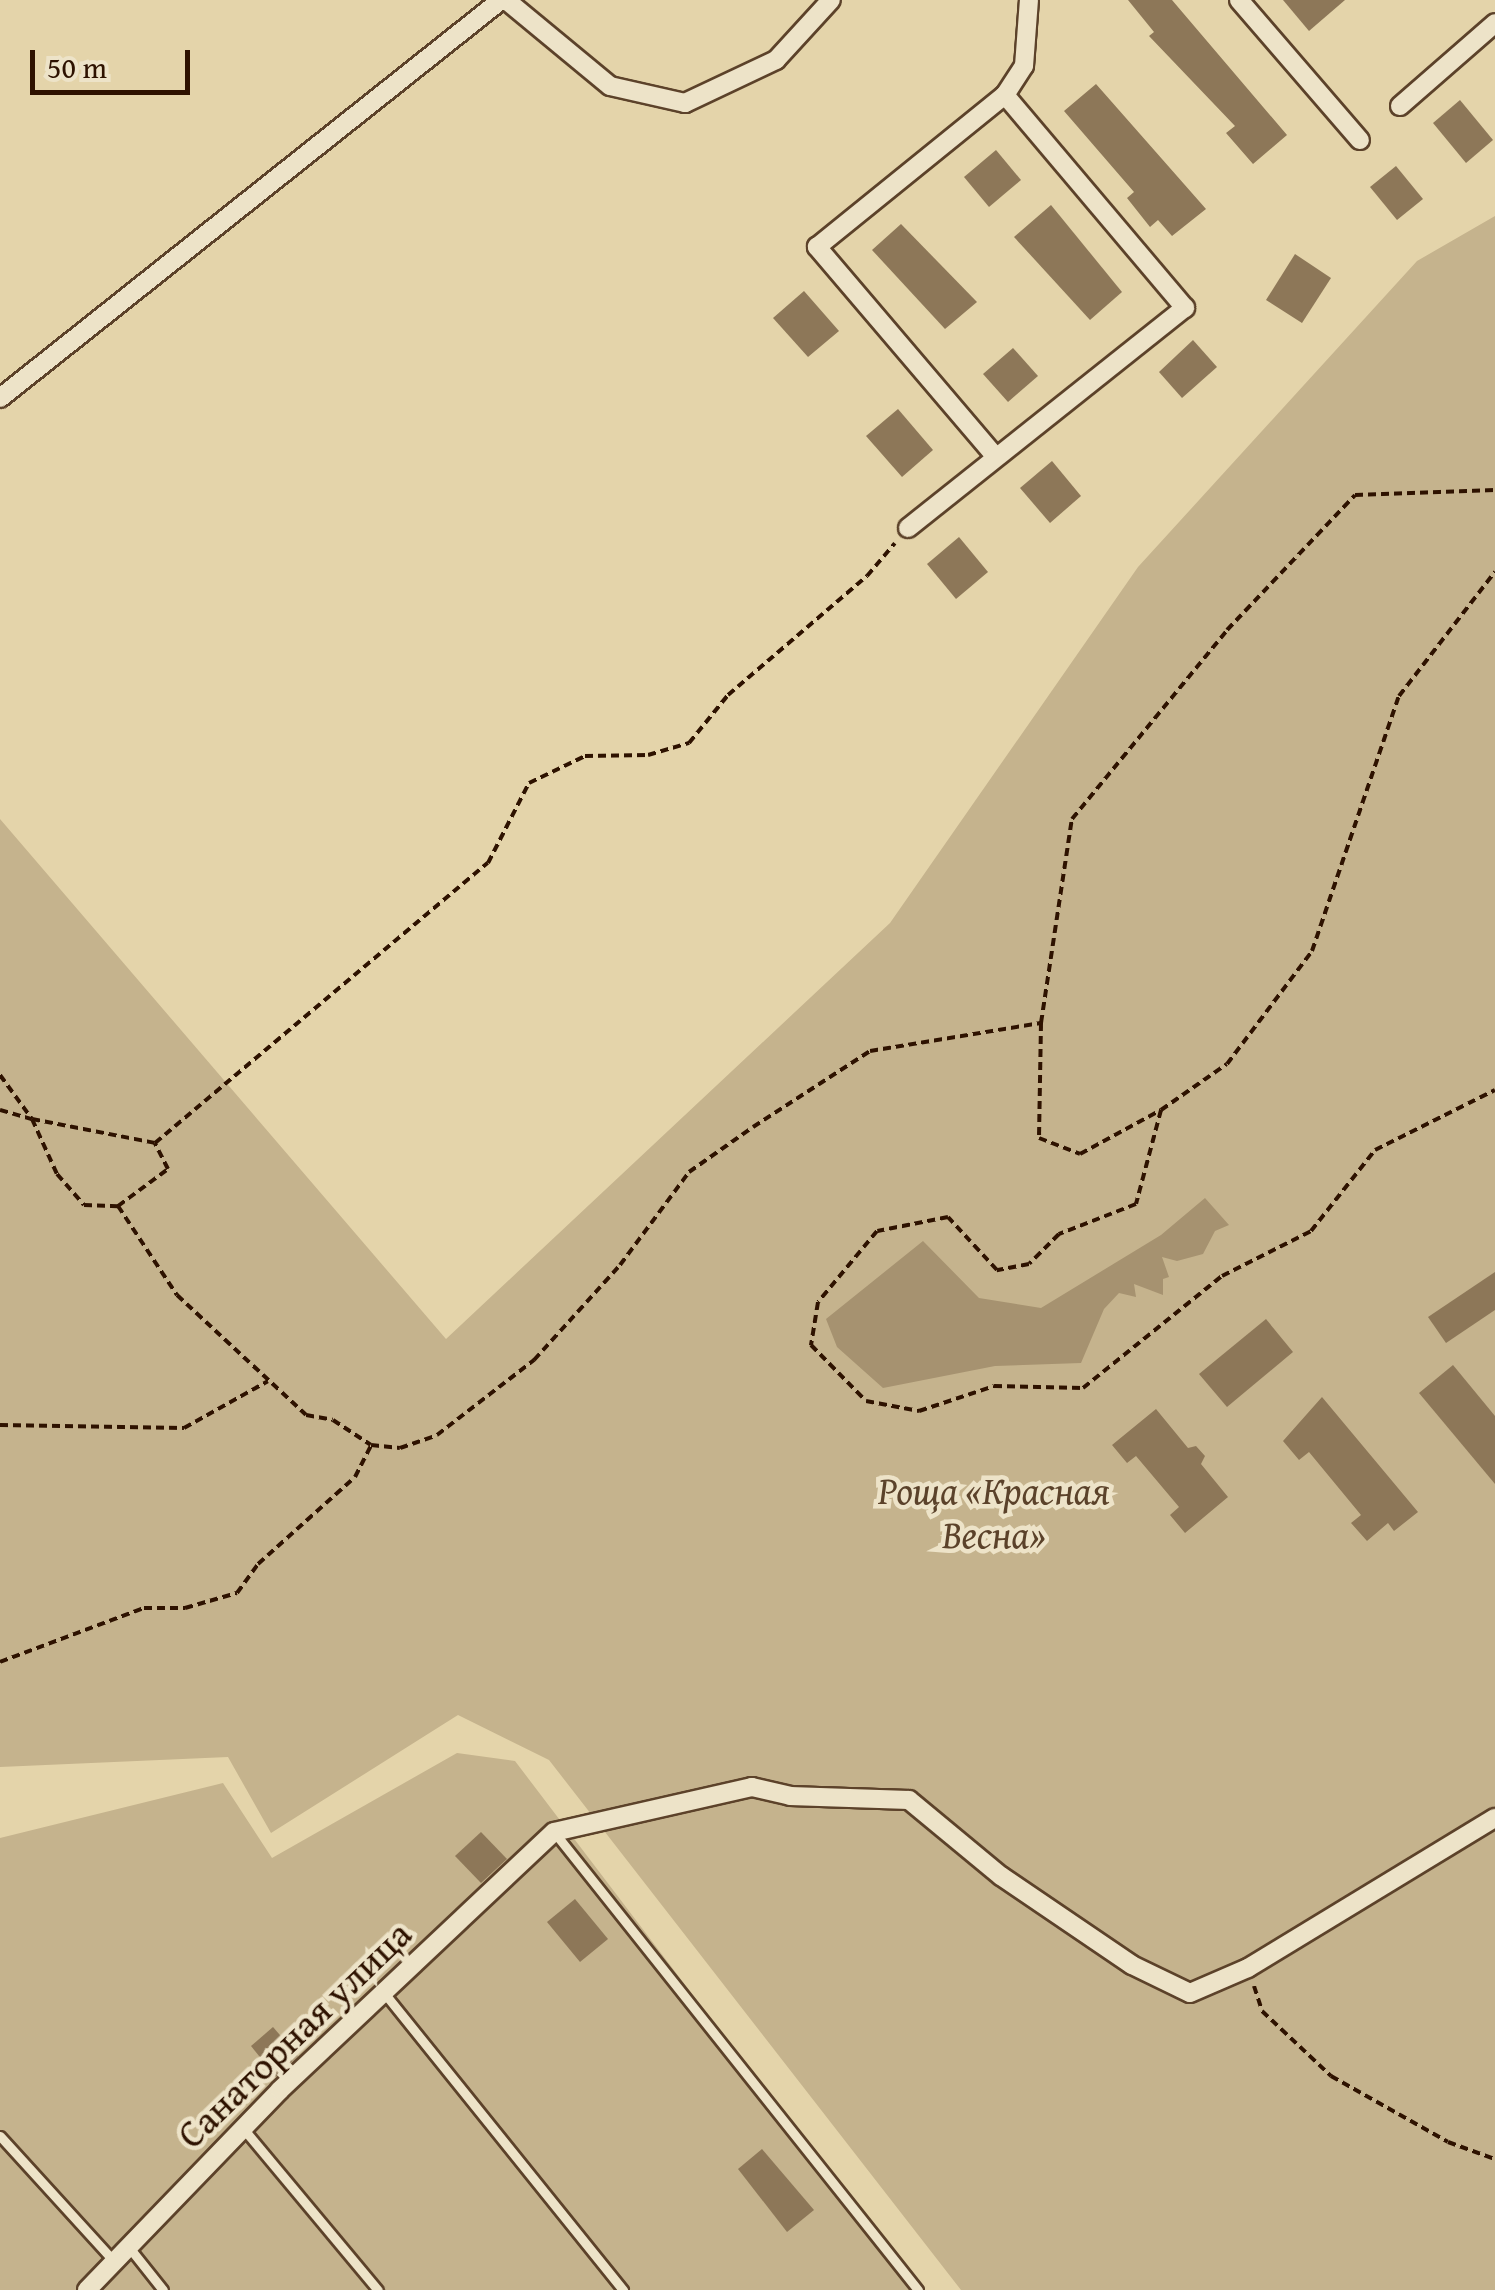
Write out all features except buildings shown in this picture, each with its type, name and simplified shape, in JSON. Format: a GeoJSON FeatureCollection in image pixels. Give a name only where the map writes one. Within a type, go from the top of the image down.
{"type":"FeatureCollection","features":[{"type":"Feature","properties":{"kind":"street"},"geometry":{"type":"LineString","coordinates":[[0,398],[504,0],[610,86],[685,103],[776,60],[831,0]]}},
{"type":"Feature","properties":{"kind":"street"},"geometry":{"type":"LineString","coordinates":[[996,456],[818,247],[1004,95],[1024,66],[1029,0]]}},
{"type":"Feature","properties":{"kind":"street"},"geometry":{"type":"LineString","coordinates":[[1239,0],[1360,140]]}},
{"type":"Feature","properties":{"kind":"street"},"geometry":{"type":"LineString","coordinates":[[1400,106],[1495,23]]}},
{"type":"Feature","properties":{"kind":"street"},"geometry":{"type":"LineString","coordinates":[[908,528],[1185,308],[1004,95]]}},
{"type":"Feature","properties":{"kind":"street"},"geometry":{"type":"LineString","coordinates":[[554,1832],[752,1788],[790,1796],[909,1800],[1001,1876],[1132,1965],[1190,1993],[1248,1968],[1495,1818]]}},
{"type":"Feature","properties":{"kind":"street","name":"Санаторная улица"},"geometry":{"type":"LineString","coordinates":[[87,2290],[112,2258],[242,2128],[554,1832]]}},
{"type":"Feature","properties":{"kind":"lane"},"geometry":{"type":"LineString","coordinates":[[554,1832],[918,2290]]}},
{"type":"Feature","properties":{"kind":"lane"},"geometry":{"type":"LineString","coordinates":[[385,1994],[623,2290]]}},
{"type":"Feature","properties":{"kind":"lane"},"geometry":{"type":"LineString","coordinates":[[242,2128],[378,2290]]}},
{"type":"Feature","properties":{"kind":"lane"},"geometry":{"type":"LineString","coordinates":[[0,2136],[112,2258]]}},
{"type":"Feature","properties":{"kind":"lane"},"geometry":{"type":"LineString","coordinates":[[126,2244],[163,2290]]}},
{"type":"Feature","properties":{"kind":"path"},"geometry":{"type":"LineString","coordinates":[[1495,490],[1355,494],[1227,630],[1072,819],[1041,1023],[1039,1138],[1080,1154],[1162,1110],[1227,1064],[1312,951],[1400,696],[1495,572]]}},
{"type":"Feature","properties":{"kind":"path"},"geometry":{"type":"LineString","coordinates":[[155,1143],[488,863],[529,783],[585,756],[648,755],[690,743],[728,695],[867,576],[908,528]]}},
{"type":"Feature","properties":{"kind":"path"},"geometry":{"type":"LineString","coordinates":[[118,1206],[177,1295],[306,1416],[333,1420],[371,1445],[400,1448],[436,1435],[534,1360],[620,1265],[690,1172],[870,1051],[1041,1023]]}},
{"type":"Feature","properties":{"kind":"path"},"geometry":{"type":"LineString","coordinates":[[0,1075],[32,1118],[57,1174],[84,1205],[118,1206],[168,1169],[155,1143]]}},
{"type":"Feature","properties":{"kind":"path"},"geometry":{"type":"LineString","coordinates":[[1162,1110],[1136,1204],[1059,1234],[1029,1264],[997,1270],[948,1217],[877,1230],[818,1302],[811,1344],[866,1401],[918,1411],[994,1386],[1083,1388],[1222,1276],[1312,1231],[1376,1150],[1495,1090]]}},
{"type":"Feature","properties":{"kind":"path"},"geometry":{"type":"LineString","coordinates":[[0,1110],[155,1143]]}},
{"type":"Feature","properties":{"kind":"path"},"geometry":{"type":"LineString","coordinates":[[0,1425],[184,1428],[269,1381]]}},
{"type":"Feature","properties":{"kind":"path"},"geometry":{"type":"LineString","coordinates":[[0,1662],[144,1608],[185,1608],[238,1593],[258,1564],[356,1477],[371,1445]]}},
{"type":"Feature","properties":{"kind":"path"},"geometry":{"type":"LineString","coordinates":[[1248,1968],[1262,2011],[1331,2076],[1448,2142],[1495,2158]]}},
{"type":"Feature","properties":{"kind":"green space","name":"Роща «Красная Весна»"},"geometry":{"type":"Polygon","coordinates":[[[1495,216],[1495,2290],[961,2290],[549,1760],[458,1715],[271,1833],[228,1757],[0,1767],[0,819],[446,1339],[890,923],[1138,567],[1417,261],[1495,216]]]}},
{"type":"Feature","properties":{"kind":"green space"},"geometry":{"type":"Polygon","coordinates":[[[457,1753],[515,1761],[917,2290],[0,2290],[0,1838],[223,1783],[272,1858],[457,1753]]]}},
{"type":"Feature","properties":{"kind":"shaded area"},"geometry":{"type":"Polygon","coordinates":[[[1205,1198],[1229,1225],[1215,1231],[1203,1254],[1177,1261],[1162,1257],[1169,1277],[1163,1279],[1163,1295],[1134,1284],[1136,1297],[1119,1293],[1104,1309],[1081,1363],[995,1366],[883,1388],[837,1347],[826,1319],[923,1241],[979,1298],[1041,1308],[1161,1235],[1205,1198]]]}}]}
